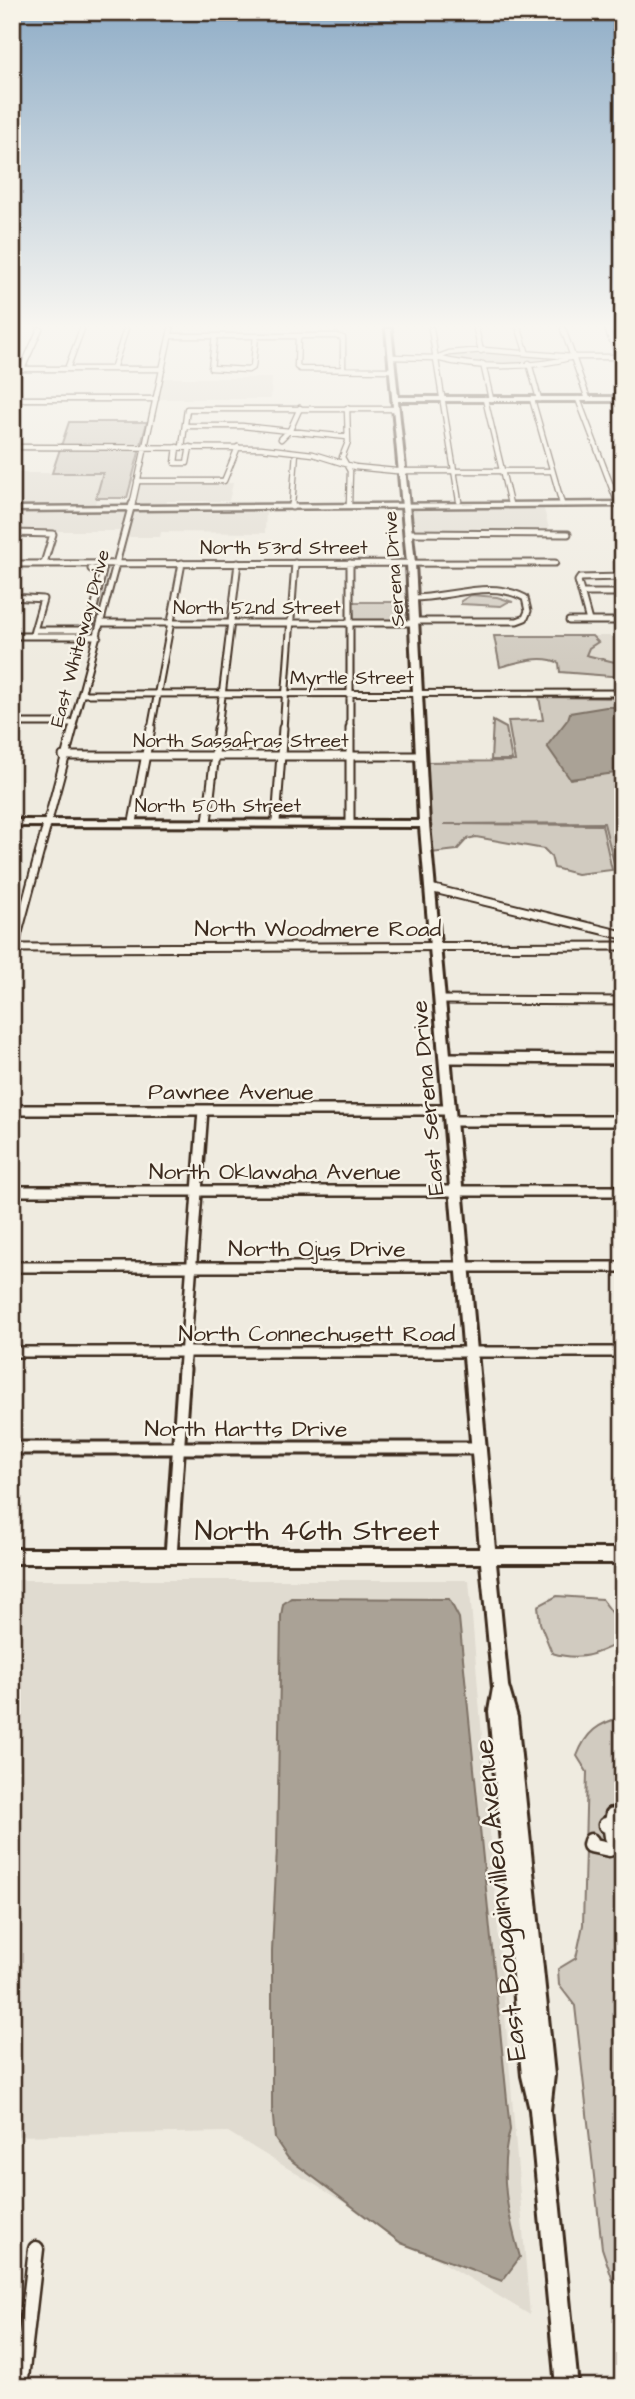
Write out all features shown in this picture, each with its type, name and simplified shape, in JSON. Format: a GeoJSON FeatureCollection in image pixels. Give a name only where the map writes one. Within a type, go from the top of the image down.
{"type":"FeatureCollection","features":[{"type":"Feature","properties":{"kind":"main road"},"geometry":{"type":"LineString","coordinates":[[12,503],[196,506],[459,501],[510,503]]}},
{"type":"Feature","properties":{"kind":"main road"},"geometry":{"type":"LineString","coordinates":[[404,502],[620,503]]}},
{"type":"Feature","properties":{"kind":"main road"},"geometry":{"type":"LineString","coordinates":[[12,509],[79,506]]}},
{"type":"Feature","properties":{"kind":"street","name":"East Whiteway Drive"},"geometry":{"type":"LineString","coordinates":[[13,951],[72,723],[99,636],[147,441]]}},
{"type":"Feature","properties":{"kind":"street"},"geometry":{"type":"LineString","coordinates":[[181,441],[175,463],[187,463],[190,447]]}},
{"type":"Feature","properties":{"kind":"street"},"geometry":{"type":"LineString","coordinates":[[346,441],[342,457],[350,471],[349,503]]}},
{"type":"Feature","properties":{"kind":"street","name":"Serena Drive"},"geometry":{"type":"LineString","coordinates":[[399,441],[411,563],[413,636]]}},
{"type":"Feature","properties":{"kind":"street"},"geometry":{"type":"LineString","coordinates":[[449,441],[459,501]]}},
{"type":"Feature","properties":{"kind":"street"},"geometry":{"type":"LineString","coordinates":[[496,441],[510,503]]}},
{"type":"Feature","properties":{"kind":"street"},"geometry":{"type":"LineString","coordinates":[[545,441],[561,503]]}},
{"type":"Feature","properties":{"kind":"street"},"geometry":{"type":"LineString","coordinates":[[595,441],[620,503]]}},
{"type":"Feature","properties":{"kind":"street"},"geometry":{"type":"LineString","coordinates":[[12,447],[238,447],[296,452],[346,464],[402,471],[552,471]]}},
{"type":"Feature","properties":{"kind":"street"},"geometry":{"type":"LineString","coordinates":[[137,481],[224,481],[238,447]]}},
{"type":"Feature","properties":{"kind":"street"},"geometry":{"type":"LineString","coordinates":[[292,505],[296,452]]}},
{"type":"Feature","properties":{"kind":"street"},"geometry":{"type":"LineString","coordinates":[[12,533],[53,534],[45,562]]}},
{"type":"Feature","properties":{"kind":"street"},"geometry":{"type":"LineString","coordinates":[[407,533],[568,534]]}},
{"type":"Feature","properties":{"kind":"street","name":"North 53rd Street"},"geometry":{"type":"LineString","coordinates":[[12,562],[555,563]]}},
{"type":"Feature","properties":{"kind":"street"},"geometry":{"type":"LineString","coordinates":[[133,822],[182,563]]}},
{"type":"Feature","properties":{"kind":"street"},"geometry":{"type":"LineString","coordinates":[[207,822],[238,563]]}},
{"type":"Feature","properties":{"kind":"street"},"geometry":{"type":"LineString","coordinates":[[276,822],[295,563]]}},
{"type":"Feature","properties":{"kind":"street"},"geometry":{"type":"LineString","coordinates":[[350,563],[350,822]]}},
{"type":"Feature","properties":{"kind":"street"},"geometry":{"type":"LineString","coordinates":[[12,569],[103,571],[87,628],[12,636]]}},
{"type":"Feature","properties":{"kind":"street"},"geometry":{"type":"LineString","coordinates":[[589,621],[578,580],[623,577]]}},
{"type":"Feature","properties":{"kind":"street","name":"North 52nd Street"},"geometry":{"type":"LineString","coordinates":[[102,623],[517,621],[525,618],[528,611],[525,597],[517,592],[467,590],[449,597],[412,598]]}},
{"type":"Feature","properties":{"kind":"street"},"geometry":{"type":"LineString","coordinates":[[582,593],[623,593]]}},
{"type":"Feature","properties":{"kind":"street"},"geometry":{"type":"LineString","coordinates":[[12,597],[43,598],[33,633]]}},
{"type":"Feature","properties":{"kind":"street"},"geometry":{"type":"LineString","coordinates":[[569,621],[623,621]]}},
{"type":"Feature","properties":{"kind":"street"},"geometry":{"type":"LineString","coordinates":[[33,633],[99,636]]}},
{"type":"Feature","properties":{"kind":"street","name":"East Serena Drive"},"geometry":{"type":"LineString","coordinates":[[413,636],[424,824],[488,1556]]}},
{"type":"Feature","properties":{"kind":"street","name":"Myrtle Street"},"geometry":{"type":"LineString","coordinates":[[81,694],[623,693]]}},
{"type":"Feature","properties":{"kind":"street"},"geometry":{"type":"LineString","coordinates":[[12,723],[72,723]]}},
{"type":"Feature","properties":{"kind":"street","name":"North Sassafras Street"},"geometry":{"type":"LineString","coordinates":[[63,756],[420,756]]}},
{"type":"Feature","properties":{"kind":"street","name":"North 50th Street"},"geometry":{"type":"LineString","coordinates":[[12,823],[424,824]]}},
{"type":"Feature","properties":{"kind":"street"},"geometry":{"type":"LineString","coordinates":[[430,888],[623,935]]}},
{"type":"Feature","properties":{"kind":"street","name":"North Woodmere Road"},"geometry":{"type":"LineString","coordinates":[[13,951],[623,946]]}},
{"type":"Feature","properties":{"kind":"street"},"geometry":{"type":"LineString","coordinates":[[440,1000],[623,1001]]}},
{"type":"Feature","properties":{"kind":"street"},"geometry":{"type":"LineString","coordinates":[[445,1058],[623,1059]]}},
{"type":"Feature","properties":{"kind":"street","name":"Pawnee Avenue"},"geometry":{"type":"LineString","coordinates":[[12,1110],[203,1110],[623,1121]]}},
{"type":"Feature","properties":{"kind":"street"},"geometry":{"type":"LineString","coordinates":[[172,1556],[203,1110]]}},
{"type":"Feature","properties":{"kind":"street","name":"North Oklawaha Avenue"},"geometry":{"type":"LineString","coordinates":[[12,1191],[623,1191]]}},
{"type":"Feature","properties":{"kind":"street","name":"North Ojus Drive"},"geometry":{"type":"LineString","coordinates":[[12,1267],[623,1267]]}},
{"type":"Feature","properties":{"kind":"street","name":"North Connechusett Road"},"geometry":{"type":"LineString","coordinates":[[12,1352],[623,1352]]}},
{"type":"Feature","properties":{"kind":"street","name":"North Hartts Drive"},"geometry":{"type":"LineString","coordinates":[[12,1448],[479,1447]]}},
{"type":"Feature","properties":{"kind":"street","name":"North 46th Street"},"geometry":{"type":"LineString","coordinates":[[12,1556],[623,1556]]}},
{"type":"Feature","properties":{"kind":"street","name":"East Bougainvillea Avenue"},"geometry":{"type":"LineString","coordinates":[[488,1556],[500,1686],[497,1711],[532,2076],[541,2110],[567,2387]]}},
{"type":"Feature","properties":{"kind":"street"},"geometry":{"type":"LineString","coordinates":[[591,1841],[590,1845],[610,1849],[621,1845],[612,1827],[612,1814],[623,1814]]}},
{"type":"Feature","properties":{"kind":"street"},"geometry":{"type":"LineString","coordinates":[[20,2387],[36,2249]]}},
{"type":"Feature","properties":{"kind":"shaded area"},"geometry":{"type":"Polygon","coordinates":[[[63,441],[142,441],[127,498],[96,498],[103,473],[52,473],[63,441]]]}},
{"type":"Feature","properties":{"kind":"shaded area"},"geometry":{"type":"Polygon","coordinates":[[[12,473],[103,473],[93,512],[135,512],[140,484],[233,483],[229,501],[167,501],[165,511],[266,509],[265,533],[161,532],[160,537],[127,537],[128,531],[12,531],[12,473]]]}},
{"type":"Feature","properties":{"kind":"shaded area"},"geometry":{"type":"Polygon","coordinates":[[[407,505],[543,505],[550,533],[410,532],[407,505]]]}},
{"type":"Feature","properties":{"kind":"shaded area"},"geometry":{"type":"Polygon","coordinates":[[[471,595],[497,597],[513,602],[501,606],[461,604],[461,601],[471,595]]]}},
{"type":"Feature","properties":{"kind":"shaded area"},"geometry":{"type":"Polygon","coordinates":[[[353,602],[407,602],[408,621],[354,621],[353,602]]]}},
{"type":"Feature","properties":{"kind":"shaded area"},"geometry":{"type":"Polygon","coordinates":[[[494,636],[592,636],[598,642],[589,648],[586,655],[623,664],[623,677],[560,672],[559,663],[545,659],[500,667],[494,636]]]}},
{"type":"Feature","properties":{"kind":"shaded area"},"geometry":{"type":"Polygon","coordinates":[[[592,636],[623,636],[623,664],[588,657],[588,648],[597,642],[592,636]]]}},
{"type":"Feature","properties":{"kind":"shaded area"},"geometry":{"type":"Polygon","coordinates":[[[539,697],[623,698],[623,899],[604,823],[444,824],[602,825],[612,870],[577,874],[554,868],[551,856],[544,849],[476,837],[467,839],[457,850],[431,853],[424,762],[515,761],[508,721],[543,720],[539,697]]]}},
{"type":"Feature","properties":{"kind":"shaded area"},"geometry":{"type":"Polygon","coordinates":[[[623,707],[623,772],[570,779],[547,746],[570,713],[623,707]]]}},
{"type":"Feature","properties":{"kind":"shaded area"},"geometry":{"type":"Polygon","coordinates":[[[493,721],[506,728],[512,760],[491,760],[493,721]]]}},
{"type":"Feature","properties":{"kind":"shaded area"},"geometry":{"type":"Polygon","coordinates":[[[12,1580],[469,1580],[530,2315],[228,2132],[12,2136],[12,1580]]]}},
{"type":"Feature","properties":{"kind":"shaded area"},"geometry":{"type":"Polygon","coordinates":[[[557,1596],[602,1599],[619,1624],[623,1641],[581,1657],[552,1653],[540,1623],[538,1606],[557,1596]]]}},
{"type":"Feature","properties":{"kind":"shaded area"},"geometry":{"type":"Polygon","coordinates":[[[291,1598],[449,1599],[459,1618],[510,2130],[505,2162],[506,2194],[520,2257],[502,2281],[401,2243],[288,2158],[275,2139],[272,2107],[272,1951],[277,1848],[281,1616],[283,1604],[291,1598]]]}},
{"type":"Feature","properties":{"kind":"shaded area"},"geometry":{"type":"Polygon","coordinates":[[[623,1717],[623,2284],[613,2281],[602,2248],[575,2006],[559,1985],[558,1969],[576,1958],[583,1925],[587,1772],[577,1756],[584,1741],[594,1730],[623,1717]]]}}]}
